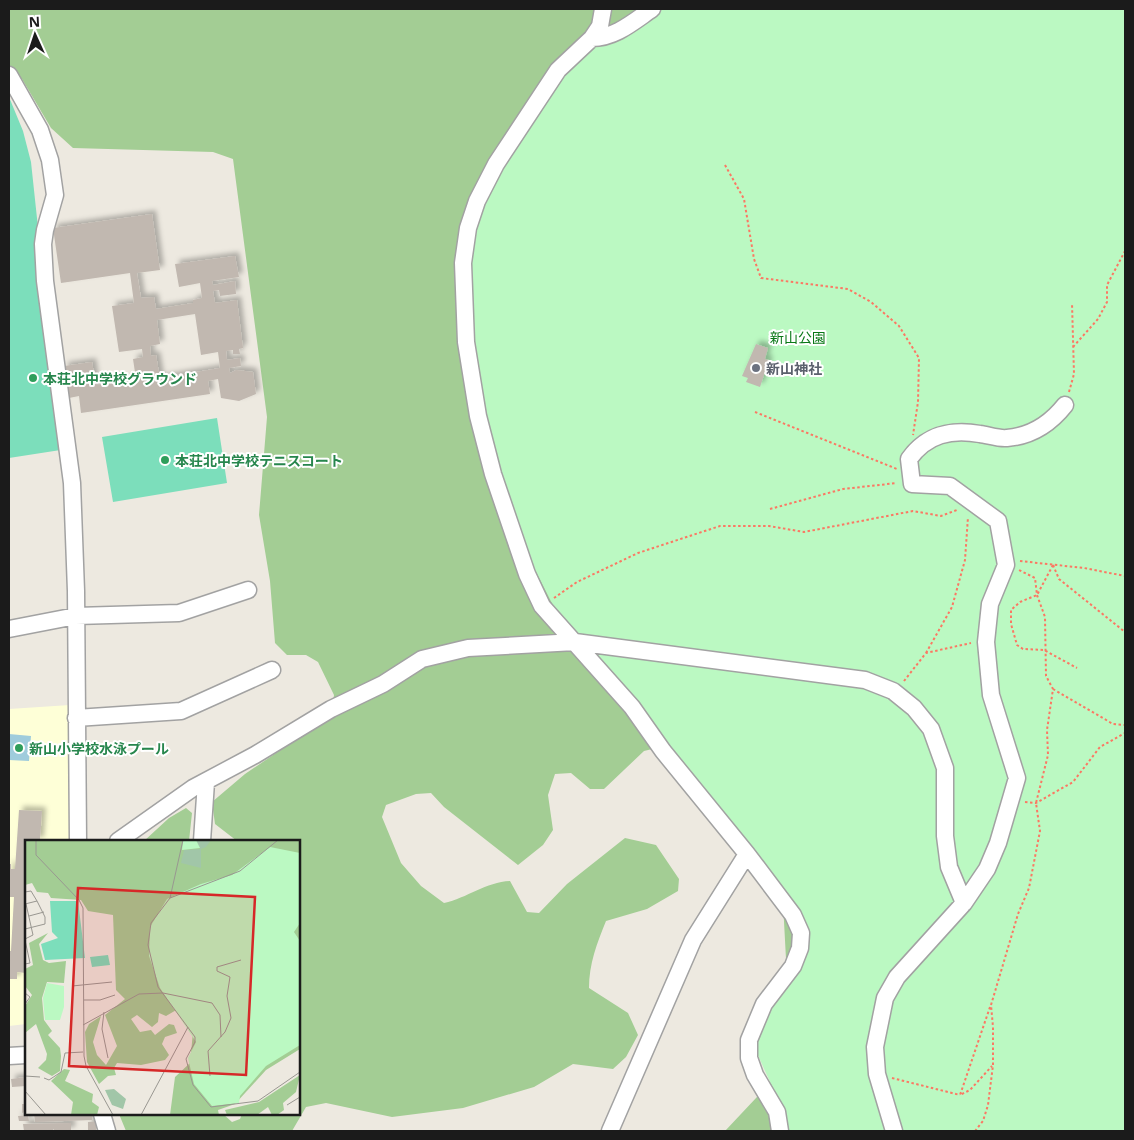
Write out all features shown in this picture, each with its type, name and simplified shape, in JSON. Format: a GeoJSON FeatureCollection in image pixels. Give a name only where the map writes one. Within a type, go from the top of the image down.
{"type":"FeatureCollection","features":[{"type":"Feature","properties":{"kind":"street"},"geometry":{"type":"LineString","coordinates":[[604,9],[600,26],[592,38],[558,70],[496,164],[477,201],[468,228],[463,263],[466,342],[478,416],[493,474],[520,556],[542,606],[632,707],[663,751],[747,854],[793,915],[801,933],[800,948],[793,966],[764,1004],[749,1040],[749,1058],[755,1075],[777,1112],[780,1131]]}},
{"type":"Feature","properties":{"kind":"street"},"geometry":{"type":"LineString","coordinates":[[592,38],[604,38],[624,28],[652,9]]}},
{"type":"Feature","properties":{"kind":"street"},"geometry":{"type":"LineString","coordinates":[[9,75],[40,130],[50,160],[55,195],[44,230],[44,281],[72,483],[76,616],[78,840]]}},
{"type":"Feature","properties":{"kind":"street"},"geometry":{"type":"LineString","coordinates":[[894,1131],[877,1074],[875,1048],[885,998],[897,977],[964,904],[987,870],[998,843],[1017,778],[991,695],[986,642],[990,604],[1006,565],[998,521],[969,503],[950,486],[910,473],[918,447],[936,437],[958,430],[1006,438],[1041,429],[1054,419],[1065,405]]}},
{"type":"Feature","properties":{"kind":"street"},"geometry":{"type":"LineString","coordinates":[[9,629],[76,616],[179,613],[248,590]]}},
{"type":"Feature","properties":{"kind":"street"},"geometry":{"type":"LineString","coordinates":[[119,840],[129,831],[206,782],[255,755],[330,708],[383,684],[422,659],[468,648],[575,642],[865,680],[894,690],[914,708],[931,728],[945,768],[945,836],[949,867],[964,904]]}},
{"type":"Feature","properties":{"kind":"street"},"geometry":{"type":"LineString","coordinates":[[76,718],[181,710],[272,670]]}},
{"type":"Feature","properties":{"kind":"street"},"geometry":{"type":"LineString","coordinates":[[202,840],[206,782]]}},
{"type":"Feature","properties":{"kind":"street"},"geometry":{"type":"LineString","coordinates":[[610,1131],[693,940],[747,854]]}},
{"type":"Feature","properties":{"kind":"street"},"geometry":{"type":"LineString","coordinates":[[9,1056],[25,1055]]}},
{"type":"Feature","properties":{"kind":"street"},"geometry":{"type":"LineString","coordinates":[[102,1115],[107,1131]]}},
{"type":"Feature","properties":{"kind":"path"},"geometry":{"type":"LineString","coordinates":[[725,165],[744,200],[754,259],[761,278],[848,289],[871,302],[899,326],[920,358],[918,402],[910,473]]}},
{"type":"Feature","properties":{"kind":"path"},"geometry":{"type":"LineString","coordinates":[[1073,347],[1098,319],[1107,302],[1107,285],[1125,251]]}},
{"type":"Feature","properties":{"kind":"path"},"geometry":{"type":"LineString","coordinates":[[1065,405],[1074,374],[1072,302]]}},
{"type":"Feature","properties":{"kind":"path"},"geometry":{"type":"LineString","coordinates":[[756,412],[910,473]]}},
{"type":"Feature","properties":{"kind":"path"},"geometry":{"type":"LineString","coordinates":[[770,509],[843,489],[888,483],[910,473]]}},
{"type":"Feature","properties":{"kind":"path"},"geometry":{"type":"LineString","coordinates":[[542,606],[577,582],[638,553],[720,526],[769,526],[804,532],[914,511],[940,516],[969,503],[965,560],[952,607],[926,653],[906,680],[894,690]]}},
{"type":"Feature","properties":{"kind":"path"},"geometry":{"type":"LineString","coordinates":[[1006,565],[1018,560],[1084,568],[1125,576]]}},
{"type":"Feature","properties":{"kind":"path"},"geometry":{"type":"LineString","coordinates":[[1006,565],[1035,578],[1036,595],[1045,617],[1044,650],[1046,676],[1053,689],[1113,724],[1125,724]]}},
{"type":"Feature","properties":{"kind":"path"},"geometry":{"type":"LineString","coordinates":[[1053,565],[1036,595],[1020,602],[1011,610],[1011,624],[1017,645],[1023,649],[1044,650],[1077,668]]}},
{"type":"Feature","properties":{"kind":"path"},"geometry":{"type":"LineString","coordinates":[[1053,565],[1059,579],[1125,632]]}},
{"type":"Feature","properties":{"kind":"path"},"geometry":{"type":"LineString","coordinates":[[926,653],[964,644],[986,642]]}},
{"type":"Feature","properties":{"kind":"path"},"geometry":{"type":"LineString","coordinates":[[960,1095],[991,1005],[1018,914],[1029,888],[1035,865],[1040,831],[1036,804],[1048,755],[1047,730],[1053,689]]}},
{"type":"Feature","properties":{"kind":"path"},"geometry":{"type":"LineString","coordinates":[[1010,800],[1036,804],[1073,782],[1100,747],[1125,733]]}},
{"type":"Feature","properties":{"kind":"path"},"geometry":{"type":"LineString","coordinates":[[975,1131],[982,1121],[988,1105],[993,1065],[994,1027],[991,1005]]}},
{"type":"Feature","properties":{"kind":"path"},"geometry":{"type":"LineString","coordinates":[[877,1074],[960,1095],[970,1090],[981,1080],[993,1065]]}},
{"type":"Feature","properties":{"kind":"shaded area"},"geometry":{"type":"Polygon","coordinates":[[[70,705],[71,840],[25,840],[25,1024],[9,1026],[9,709],[70,705]]]}},
{"type":"Feature","properties":{"kind":"green space","name":"新山公園"},"geometry":{"type":"Polygon","coordinates":[[[9,9],[1125,9],[1125,1131],[725,1131],[772,1081],[786,959],[782,884],[681,742],[644,751],[604,789],[590,789],[571,773],[555,774],[548,795],[553,830],[543,845],[518,865],[444,807],[431,793],[416,794],[386,805],[382,817],[401,863],[421,886],[444,903],[493,884],[510,881],[527,912],[539,913],[567,884],[625,838],[656,845],[679,879],[678,891],[647,909],[606,921],[592,962],[589,988],[628,1013],[638,1035],[626,1057],[613,1069],[573,1064],[534,1087],[463,1108],[392,1117],[326,1103],[306,1107],[292,1131],[126,1131],[119,1115],[224,1115],[232,1122],[240,1119],[242,1115],[300,1115],[300,840],[236,840],[215,824],[212,802],[245,774],[331,716],[334,695],[318,662],[306,655],[287,655],[275,643],[270,581],[259,515],[267,417],[233,159],[213,152],[73,148],[51,128],[22,79],[9,78],[9,9]]]}},
{"type":"Feature","properties":{"kind":"green space","name":"新山公園"},"geometry":{"type":"Polygon","coordinates":[[[654,9],[1125,9],[1125,1131],[786,1131],[782,1108],[756,1051],[755,1043],[803,925],[557,613],[532,564],[478,416],[465,263],[479,201],[560,71],[592,38],[654,9]]]}},
{"type":"Feature","properties":{"kind":"green space"},"geometry":{"type":"Polygon","coordinates":[[[9,97],[23,131],[31,162],[67,449],[9,458],[9,97]]]}},
{"type":"Feature","properties":{"kind":"green space","name":"本荘北中学校テニスコート"},"geometry":{"type":"Polygon","coordinates":[[[217,418],[227,483],[113,502],[102,437],[217,418]]]}},
{"type":"Feature","properties":{"kind":"green space"},"geometry":{"type":"Polygon","coordinates":[[[186,808],[192,813],[189,840],[145,840],[169,818],[186,808]]]}},
{"type":"Feature","properties":{"kind":"water","name":"新山小学校水泳プール"},"geometry":{"type":"Polygon","coordinates":[[[9,734],[31,736],[29,761],[9,760],[9,734]]]}},
{"type":"Feature","properties":{"kind":"building"},"geometry":{"type":"Polygon","coordinates":[[[152,214],[160,270],[137,273],[141,298],[154,297],[156,309],[193,303],[193,300],[202,298],[200,283],[179,287],[175,264],[235,256],[239,277],[212,281],[213,285],[235,281],[236,294],[220,296],[219,290],[213,291],[215,303],[237,300],[243,348],[239,349],[240,354],[233,354],[233,350],[226,351],[227,360],[240,358],[241,366],[229,368],[230,373],[236,370],[253,372],[256,394],[239,401],[221,398],[218,379],[208,381],[210,394],[81,413],[79,396],[69,398],[64,366],[92,362],[96,385],[136,379],[133,359],[143,357],[142,349],[119,352],[112,306],[134,303],[130,273],[61,283],[53,228],[152,214]],[[195,314],[157,320],[160,344],[150,346],[151,356],[156,355],[160,378],[220,368],[218,352],[201,355],[195,314]]]}},
{"type":"Feature","properties":{"kind":"building"},"geometry":{"type":"Polygon","coordinates":[[[756,344],[768,348],[765,359],[769,360],[760,387],[746,382],[748,378],[742,376],[756,344]]]}},
{"type":"Feature","properties":{"kind":"building"},"geometry":{"type":"Polygon","coordinates":[[[19,810],[42,811],[40,840],[25,840],[25,973],[17,972],[17,979],[9,979],[9,951],[11,951],[14,897],[9,897],[9,864],[11,864],[11,869],[15,869],[19,810]]]}},
{"type":"Feature","properties":{"kind":"building"},"geometry":{"type":"Polygon","coordinates":[[[25,1077],[25,1086],[12,1087],[11,1079],[25,1077]]]}},
{"type":"Feature","properties":{"kind":"building"},"geometry":{"type":"Polygon","coordinates":[[[22,1104],[25,1104],[25,1112],[22,1113],[22,1104]]]}},
{"type":"Feature","properties":{"kind":"building"},"geometry":{"type":"Polygon","coordinates":[[[28,1115],[29,1121],[19,1121],[18,1116],[28,1115]]]}},
{"type":"Feature","properties":{"kind":"building"},"geometry":{"type":"Polygon","coordinates":[[[34,1115],[92,1115],[92,1120],[35,1122],[34,1115]]]}},
{"type":"Feature","properties":{"kind":"building"},"geometry":{"type":"Polygon","coordinates":[[[88,1122],[96,1122],[96,1131],[88,1131],[88,1122]]]}},
{"type":"Feature","properties":{"kind":"building"},"geometry":{"type":"Polygon","coordinates":[[[71,1123],[71,1131],[54,1131],[54,1129],[52,1131],[24,1131],[23,1124],[71,1123]]]}},
{"type":"Feature","properties":{"kind":"place","name":"新山神社"},"geometry":{"type":"Point","coordinates":[756,368]}},
{"type":"Feature","properties":{"kind":"place","name":"本荘北中学校グラウンド"},"geometry":{"type":"Point","coordinates":[33,378]}},
{"type":"Feature","properties":{"kind":"place","name":"本荘北中学校テニスコート"},"geometry":{"type":"Point","coordinates":[165,460]}},
{"type":"Feature","properties":{"kind":"place","name":"新山小学校水泳プール"},"geometry":{"type":"Point","coordinates":[19,748]}}]}
